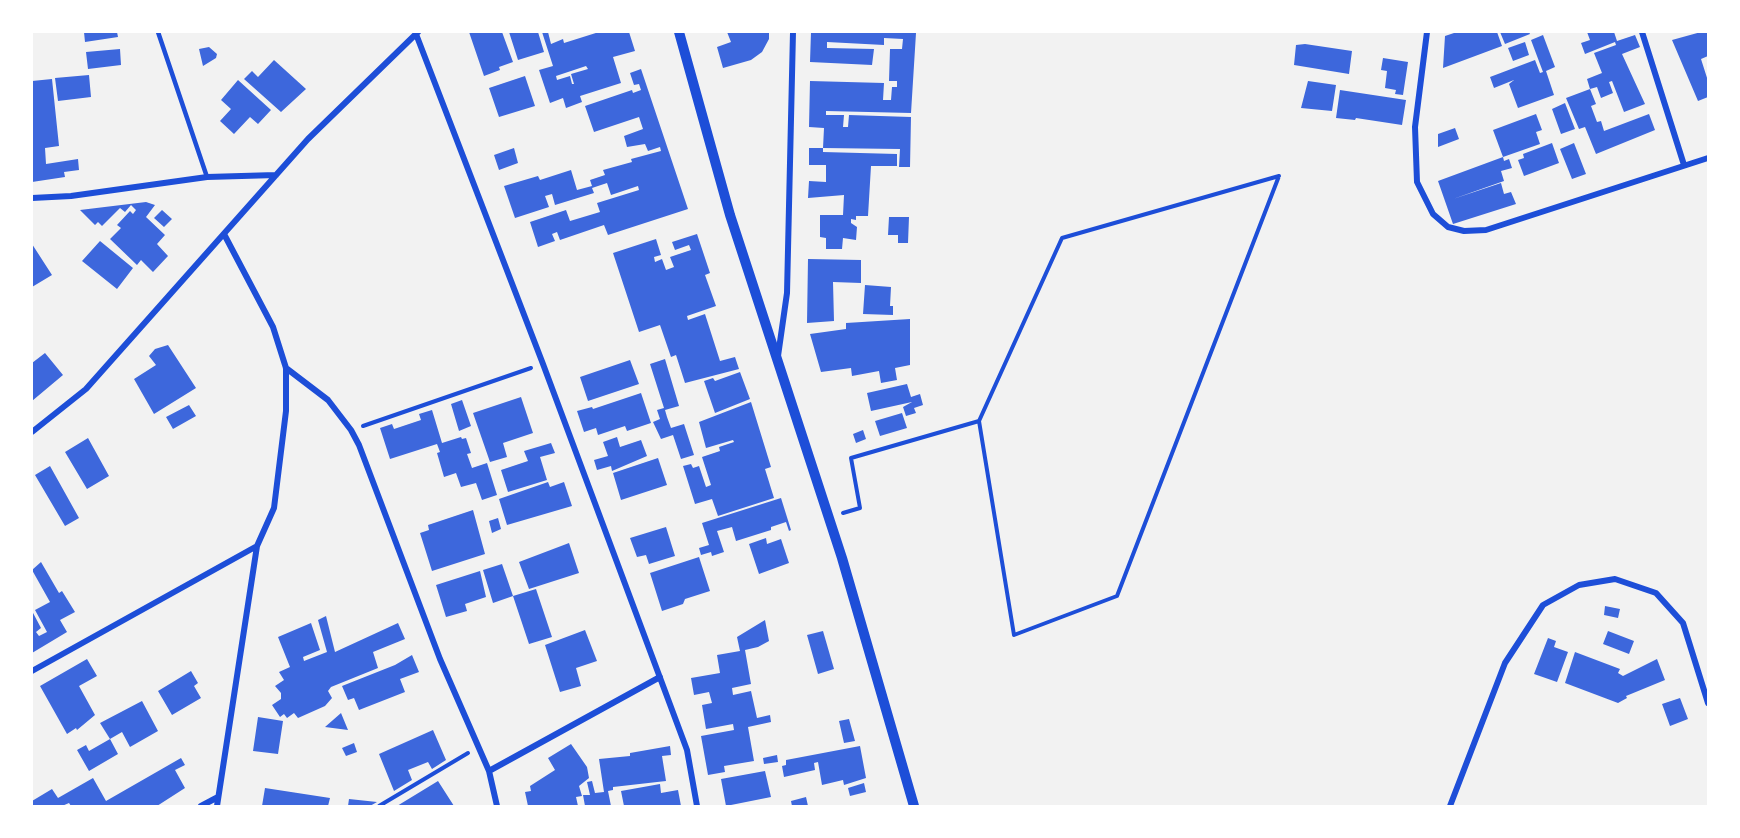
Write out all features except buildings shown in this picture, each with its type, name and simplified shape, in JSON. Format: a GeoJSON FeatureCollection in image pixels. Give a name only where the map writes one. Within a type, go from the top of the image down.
{"type":"FeatureCollection","features":[{"type":"Feature","properties":{"kind":"street"},"geometry":{"type":"LineString","coordinates":[[679,32],[730,214],[842,558],[914,807]]}},
{"type":"Feature","properties":{"kind":"street"},"geometry":{"type":"LineString","coordinates":[[777,362],[787,293],[793,32]]}},
{"type":"Feature","properties":{"kind":"street"},"geometry":{"type":"LineString","coordinates":[[1426,32],[1415,127],[1418,182],[1433,214],[1448,227],[1464,231],[1486,230],[1708,158]]}},
{"type":"Feature","properties":{"kind":"street"},"geometry":{"type":"LineString","coordinates":[[1642,32],[1684,165]]}},
{"type":"Feature","properties":{"kind":"street"},"geometry":{"type":"LineString","coordinates":[[32,432],[86,389],[308,139],[417,33],[687,750],[698,807]]}},
{"type":"Feature","properties":{"kind":"street"},"geometry":{"type":"LineString","coordinates":[[32,198],[71,196],[207,177],[276,175]]}},
{"type":"Feature","properties":{"kind":"street"},"geometry":{"type":"LineString","coordinates":[[217,807],[257,546],[274,508],[286,411],[286,368],[273,327],[224,234]]}},
{"type":"Feature","properties":{"kind":"street"},"geometry":{"type":"LineString","coordinates":[[286,368],[328,400],[351,430],[363,454],[436,649],[489,771],[497,807]]}},
{"type":"Feature","properties":{"kind":"street"},"geometry":{"type":"LineString","coordinates":[[32,671],[257,546]]}},
{"type":"Feature","properties":{"kind":"street"},"geometry":{"type":"LineString","coordinates":[[1450,807],[1505,663],[1544,605],[1579,585],[1615,579],[1656,592],[1683,622],[1708,703]]}},
{"type":"Feature","properties":{"kind":"street"},"geometry":{"type":"LineString","coordinates":[[489,771],[660,677]]}},
{"type":"Feature","properties":{"kind":"street"},"geometry":{"type":"LineString","coordinates":[[201,807],[218,797]]}},
{"type":"Feature","properties":{"kind":"lane"},"geometry":{"type":"LineString","coordinates":[[158,32],[207,177]]}},
{"type":"Feature","properties":{"kind":"path"},"geometry":{"type":"LineString","coordinates":[[860,508],[850,458],[979,421],[1062,238],[1279,176],[1117,596],[1014,635],[979,421]]}},
{"type":"Feature","properties":{"kind":"path"},"geometry":{"type":"LineString","coordinates":[[351,430],[543,364]]}},
{"type":"Feature","properties":{"kind":"path"},"geometry":{"type":"LineString","coordinates":[[379,807],[477,747]]}}]}
